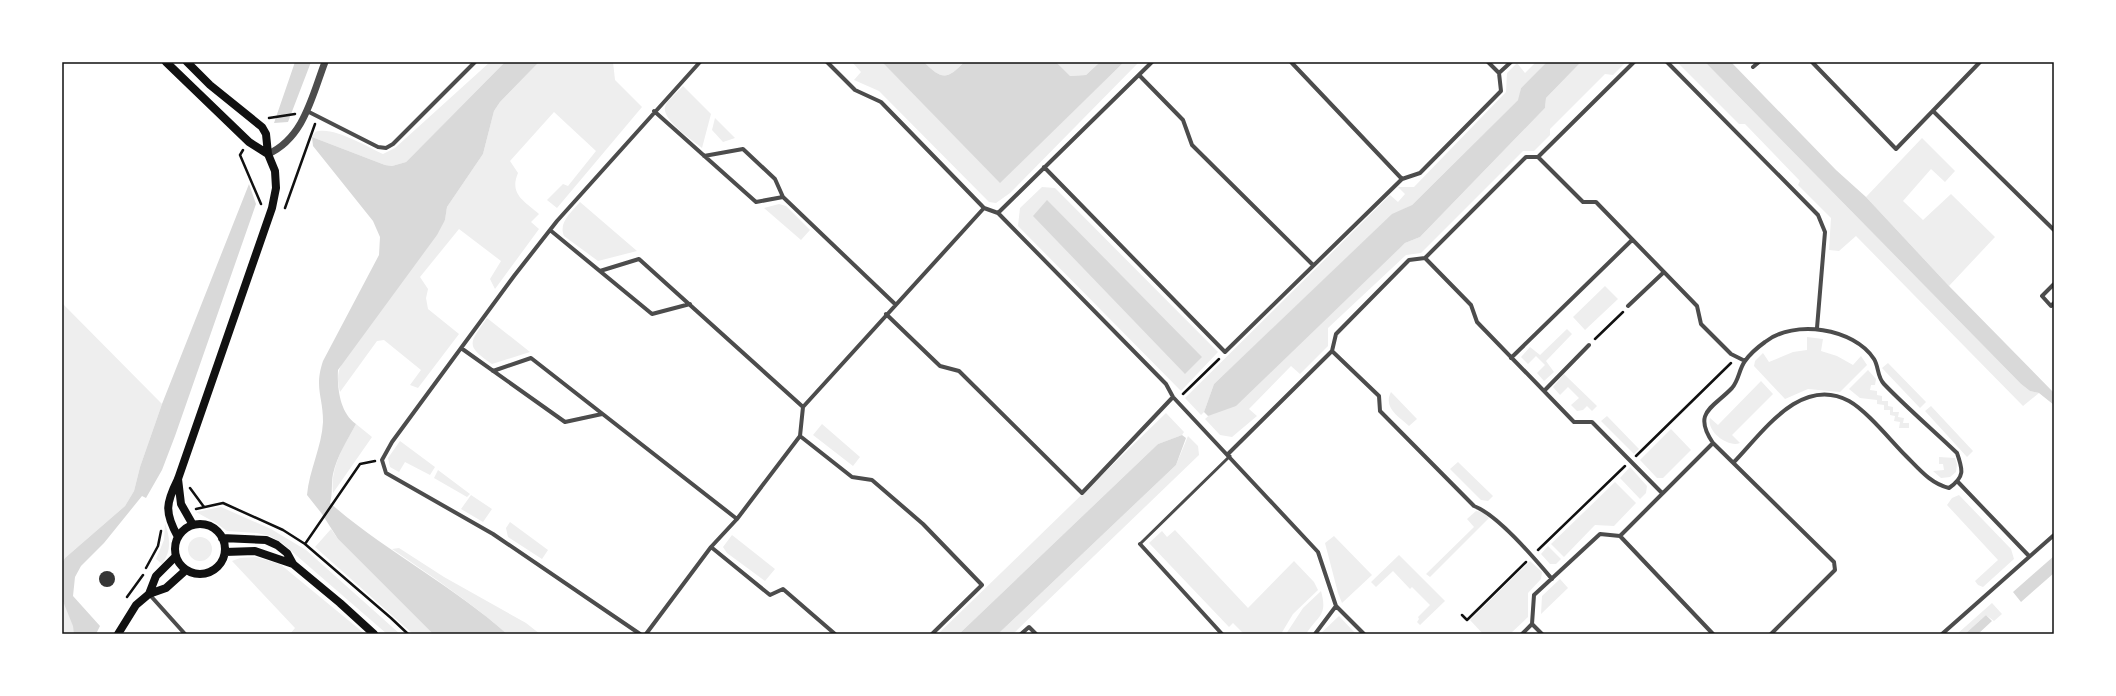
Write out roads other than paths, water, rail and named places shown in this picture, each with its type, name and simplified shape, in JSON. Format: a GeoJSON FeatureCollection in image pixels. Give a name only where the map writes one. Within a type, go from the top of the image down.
{"type":"FeatureCollection","features":[{"type":"Feature","properties":{"kind":"main road"},"geometry":{"type":"LineString","coordinates":[[166,62],[249,142],[268,154]]}},
{"type":"Feature","properties":{"kind":"main road"},"geometry":{"type":"LineString","coordinates":[[178,537],[172,525],[168,507],[168,499],[178,479],[272,208],[276,188],[275,171],[268,154],[266,134],[262,127],[210,85],[187,62]]}},
{"type":"Feature","properties":{"kind":"main road"},"geometry":{"type":"LineString","coordinates":[[178,479],[181,504],[193,525]]}},
{"type":"Feature","properties":{"kind":"main road"},"geometry":{"type":"LineString","coordinates":[[193,525],[210,526],[222,538],[224,552],[220,564],[210,572],[198,574],[186,570],[176,556],[176,543],[178,537],[187,528],[193,525]]}},
{"type":"Feature","properties":{"kind":"main road"},"geometry":{"type":"LineString","coordinates":[[222,538],[266,540],[287,553],[293,564]]}},
{"type":"Feature","properties":{"kind":"main road"},"geometry":{"type":"LineString","coordinates":[[224,552],[255,551],[293,564],[340,603],[374,634]]}},
{"type":"Feature","properties":{"kind":"main road"},"geometry":{"type":"LineString","coordinates":[[149,594],[156,576],[176,556]]}},
{"type":"Feature","properties":{"kind":"main road"},"geometry":{"type":"LineString","coordinates":[[118,634],[136,605],[149,594],[166,588],[186,570]]}},
{"type":"Feature","properties":{"kind":"street"},"geometry":{"type":"LineString","coordinates":[[268,154],[279,149],[298,130],[307,111],[325,62]]}},
{"type":"Feature","properties":{"kind":"street"},"geometry":{"type":"LineString","coordinates":[[307,111],[378,147],[386,148],[393,144],[475,62]]}},
{"type":"Feature","properties":{"kind":"street"},"geometry":{"type":"LineString","coordinates":[[640,634],[493,534],[386,473],[382,460],[392,442],[550,230],[654,111],[700,62]]}},
{"type":"Feature","properties":{"kind":"street"},"geometry":{"type":"LineString","coordinates":[[827,62],[855,90],[882,102],[984,208],[998,213],[1166,384],[1172,397],[1229,455],[1318,552],[1336,606],[1364,634]]}},
{"type":"Feature","properties":{"kind":"street"},"geometry":{"type":"LineString","coordinates":[[998,213],[1152,62]]}},
{"type":"Feature","properties":{"kind":"street"},"geometry":{"type":"LineString","coordinates":[[1292,62],[1402,179]]}},
{"type":"Feature","properties":{"kind":"street"},"geometry":{"type":"LineString","coordinates":[[1044,167],[1225,352],[1402,179],[1420,173],[1501,91],[1499,73],[1488,62]]}},
{"type":"Feature","properties":{"kind":"street"},"geometry":{"type":"LineString","coordinates":[[1499,73],[1511,62]]}},
{"type":"Feature","properties":{"kind":"street"},"geometry":{"type":"LineString","coordinates":[[1538,157],[1634,62]]}},
{"type":"Feature","properties":{"kind":"street"},"geometry":{"type":"LineString","coordinates":[[1667,62],[1818,215],[1825,232],[1817,328]]}},
{"type":"Feature","properties":{"kind":"street"},"geometry":{"type":"LineString","coordinates":[[1753,67],[1759,62]]}},
{"type":"Feature","properties":{"kind":"street"},"geometry":{"type":"LineString","coordinates":[[1812,62],[1896,149],[1980,62]]}},
{"type":"Feature","properties":{"kind":"street"},"geometry":{"type":"LineString","coordinates":[[1139,75],[1183,120],[1192,146],[1313,265]]}},
{"type":"Feature","properties":{"kind":"street"},"geometry":{"type":"LineString","coordinates":[[1933,110],[2054,230]]}},
{"type":"Feature","properties":{"kind":"street"},"geometry":{"type":"LineString","coordinates":[[654,111],[756,202],[783,197]]}},
{"type":"Feature","properties":{"kind":"street"},"geometry":{"type":"LineString","coordinates":[[704,156],[743,149],[775,179],[783,197],[895,304]]}},
{"type":"Feature","properties":{"kind":"street"},"geometry":{"type":"LineString","coordinates":[[1229,455],[1332,351],[1336,334],[1409,260],[1425,258],[1526,157],[1538,157],[1584,202],[1596,202],[1697,306],[1701,324],[1731,354],[1738,356],[1745,361]]}},
{"type":"Feature","properties":{"kind":"street"},"geometry":{"type":"LineString","coordinates":[[646,634],[711,547],[737,519],[800,436],[803,407],[895,304],[984,208]]}},
{"type":"Feature","properties":{"kind":"street"},"geometry":{"type":"LineString","coordinates":[[550,230],[652,314],[690,304]]}},
{"type":"Feature","properties":{"kind":"street"},"geometry":{"type":"LineString","coordinates":[[1511,358],[1632,240]]}},
{"type":"Feature","properties":{"kind":"street"},"geometry":{"type":"LineString","coordinates":[[1425,258],[1471,305],[1477,322],[1574,422],[1592,422],[1662,493]]}},
{"type":"Feature","properties":{"kind":"street"},"geometry":{"type":"LineString","coordinates":[[600,271],[639,259],[803,407]]}},
{"type":"Feature","properties":{"kind":"street"},"geometry":{"type":"LineString","coordinates":[[1628,306],[1664,272]]}},
{"type":"Feature","properties":{"kind":"street"},"geometry":{"type":"LineString","coordinates":[[2053,306],[2042,296],[2054,284]]}},
{"type":"Feature","properties":{"kind":"street"},"geometry":{"type":"LineString","coordinates":[[886,314],[940,366],[960,371],[1082,494],[1172,397]]}},
{"type":"Feature","properties":{"kind":"street"},"geometry":{"type":"LineString","coordinates":[[1734,462],[1790,405],[1816,394],[1834,396],[1849,401],[1866,415],[1928,478],[1941,486],[1949,488],[1958,482],[1961,476],[1961,466],[1957,453],[1882,383],[1875,360],[1854,341],[1817,328],[1796,330],[1766,340],[1745,361],[1740,375],[1733,387],[1707,410],[1703,419],[1706,434],[1713,443],[1834,562],[1835,570],[1772,634]]}},
{"type":"Feature","properties":{"kind":"street"},"geometry":{"type":"LineString","coordinates":[[1544,391],[1589,345]]}},
{"type":"Feature","properties":{"kind":"street"},"geometry":{"type":"LineString","coordinates":[[461,348],[565,422],[602,414]]}},
{"type":"Feature","properties":{"kind":"street"},"geometry":{"type":"LineString","coordinates":[[1332,351],[1379,396],[1380,411],[1474,506],[1486,510],[1532,555],[1552,579]]}},
{"type":"Feature","properties":{"kind":"street"},"geometry":{"type":"LineString","coordinates":[[493,371],[531,358],[737,519]]}},
{"type":"Feature","properties":{"kind":"street"},"geometry":{"type":"LineString","coordinates":[[800,436],[852,477],[872,480],[923,524],[982,585],[932,634]]}},
{"type":"Feature","properties":{"kind":"street"},"geometry":{"type":"LineString","coordinates":[[1620,536],[1713,443]]}},
{"type":"Feature","properties":{"kind":"street"},"geometry":{"type":"LineString","coordinates":[[1958,482],[2030,556]]}},
{"type":"Feature","properties":{"kind":"street"},"geometry":{"type":"LineString","coordinates":[[1522,634],[1532,624],[1534,596],[1600,534],[1620,536],[1713,634]]}},
{"type":"Feature","properties":{"kind":"street"},"geometry":{"type":"LineString","coordinates":[[1942,634],[2054,535]]}},
{"type":"Feature","properties":{"kind":"street"},"geometry":{"type":"LineString","coordinates":[[1140,544],[1222,634]]}},
{"type":"Feature","properties":{"kind":"street"},"geometry":{"type":"LineString","coordinates":[[711,547],[770,595],[783,589],[836,634]]}},
{"type":"Feature","properties":{"kind":"street"},"geometry":{"type":"LineString","coordinates":[[149,594],[185,634]]}},
{"type":"Feature","properties":{"kind":"street"},"geometry":{"type":"LineString","coordinates":[[1314,634],[1336,606]]}},
{"type":"Feature","properties":{"kind":"street"},"geometry":{"type":"LineString","coordinates":[[1532,624],[1542,634]]}},
{"type":"Feature","properties":{"kind":"street"},"geometry":{"type":"LineString","coordinates":[[1021,634],[1029,627],[1036,634]]}},
{"type":"Feature","properties":{"kind":"lane"},"geometry":{"type":"LineString","coordinates":[[1140,544],[1229,455]]}}]}
